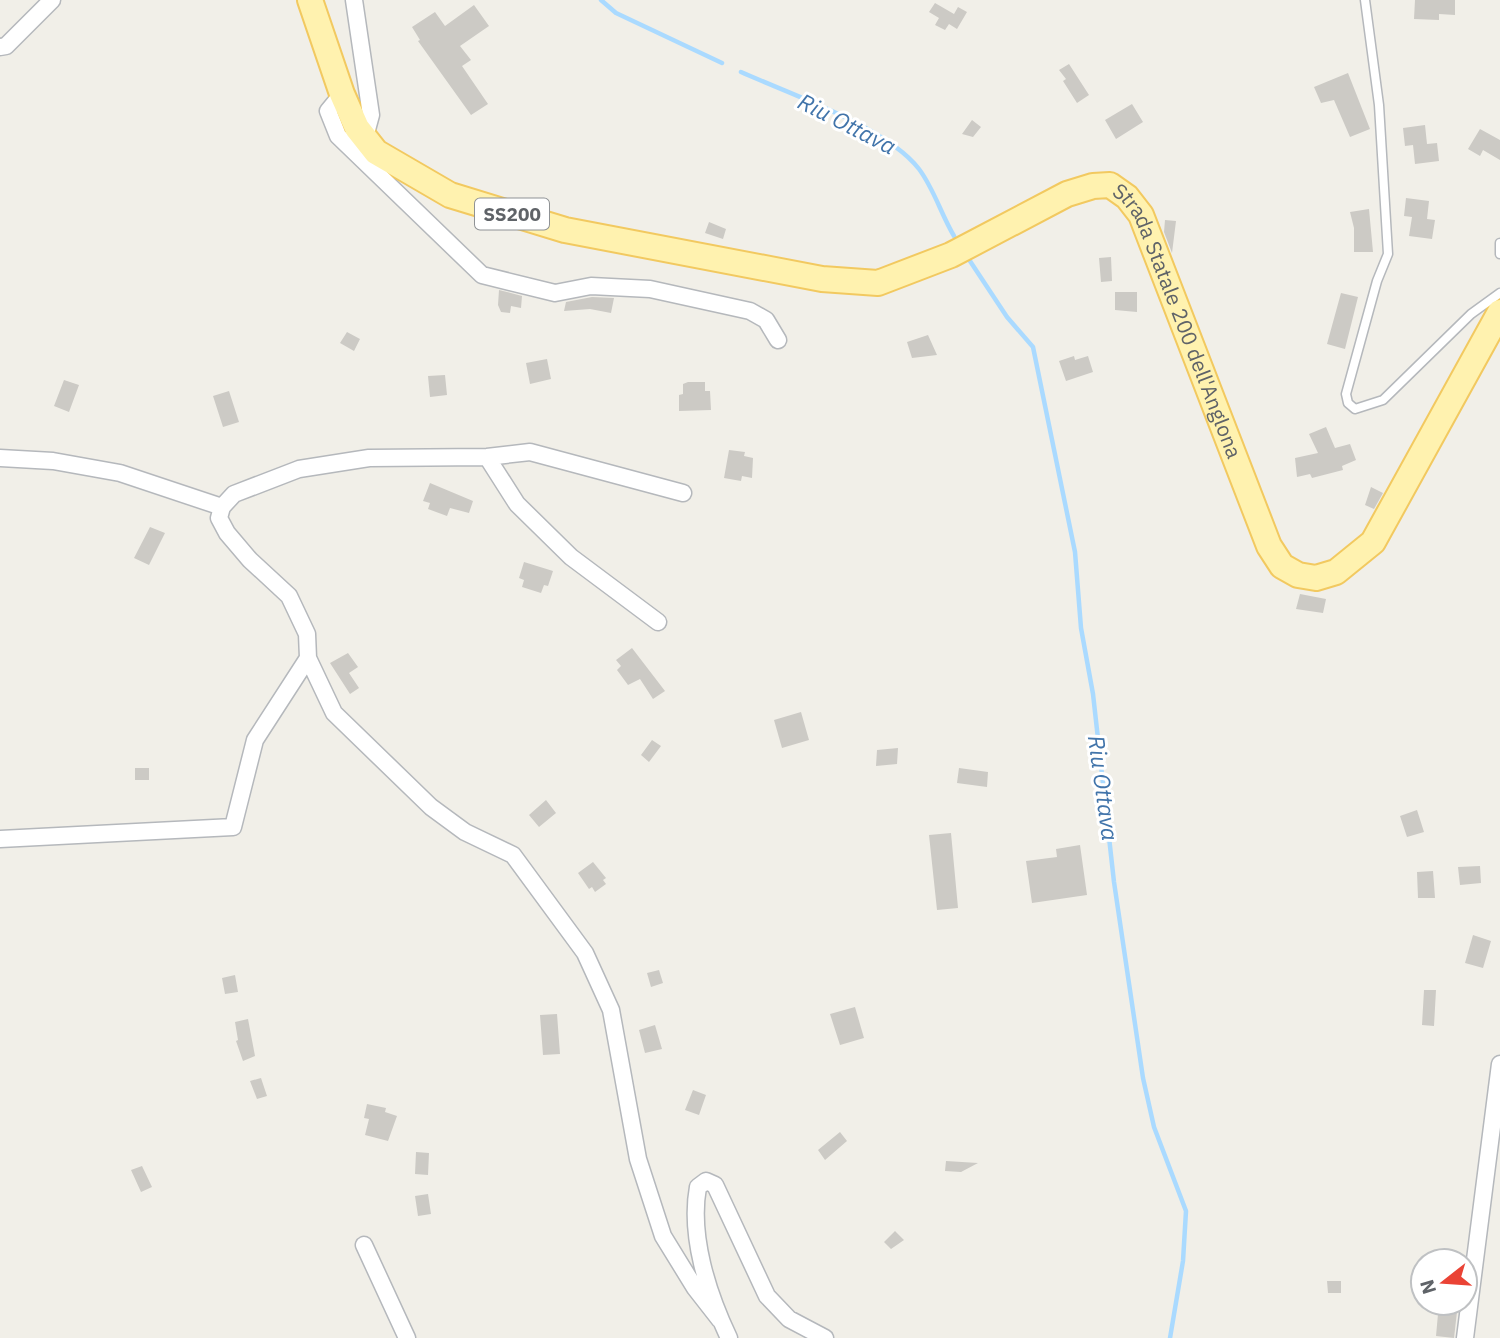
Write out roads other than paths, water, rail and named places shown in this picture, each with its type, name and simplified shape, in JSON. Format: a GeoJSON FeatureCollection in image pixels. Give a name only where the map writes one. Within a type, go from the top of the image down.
{"type":"FeatureCollection","features":[{"type":"Feature","properties":{"kind":"main road","name":"Strada Statale 200 dell'Anglona"},"geometry":{"type":"LineString","coordinates":[[310,0],[342,94],[376,152],[450,195],[565,230],[854,284],[893,279],[951,255],[1067,194],[1093,186],[1110,186],[1127,197],[1140,215],[1269,546],[1282,566],[1298,575],[1317,578],[1336,572],[1373,542],[1500,312]]}},
{"type":"Feature","properties":{"kind":"street"},"geometry":{"type":"LineString","coordinates":[[0,47],[6,46],[52,0]]}},
{"type":"Feature","properties":{"kind":"street"},"geometry":{"type":"LineString","coordinates":[[354,0],[371,116],[365,137]]}},
{"type":"Feature","properties":{"kind":"street"},"geometry":{"type":"LineString","coordinates":[[342,94],[328,111],[338,136],[482,275],[555,293],[592,286],[650,289],[738,308],[766,320],[778,340]]}},
{"type":"Feature","properties":{"kind":"street"},"geometry":{"type":"LineString","coordinates":[[683,493],[530,452],[487,457],[369,458],[299,469],[234,494],[222,507],[219,518],[227,533],[289,596],[307,634],[308,659],[334,713],[431,807],[465,832],[513,855],[585,953],[611,1010],[638,1159],[663,1236],[695,1288],[720,1320]]}},
{"type":"Feature","properties":{"kind":"street"},"geometry":{"type":"LineString","coordinates":[[487,457],[517,504],[571,557],[658,622]]}},
{"type":"Feature","properties":{"kind":"street"},"geometry":{"type":"LineString","coordinates":[[0,458],[53,461],[120,473],[222,507]]}},
{"type":"Feature","properties":{"kind":"street"},"geometry":{"type":"LineString","coordinates":[[0,839],[233,827],[255,740],[308,659]]}},
{"type":"Feature","properties":{"kind":"street"},"geometry":{"type":"LineString","coordinates":[[1465,1338],[1500,1064]]}},
{"type":"Feature","properties":{"kind":"street"},"geometry":{"type":"LineString","coordinates":[[729,1338],[720,1320],[700,1250],[694,1210],[698,1187],[706,1181],[715,1185],[768,1296],[789,1320],[825,1338]]}},
{"type":"Feature","properties":{"kind":"street"},"geometry":{"type":"LineString","coordinates":[[364,1245],[407,1338]]}},
{"type":"Feature","properties":{"kind":"lane"},"geometry":{"type":"LineString","coordinates":[[1365,0],[1379,105],[1388,254],[1377,281],[1346,394],[1348,403],[1355,409],[1363,409],[1383,400],[1471,314],[1500,293]]}},
{"type":"Feature","properties":{"kind":"lane"},"geometry":{"type":"LineString","coordinates":[[1500,243],[1500,254]]}},
{"type":"Feature","properties":{"kind":"waterway","name":"Riu Ottava"},"geometry":{"type":"LineString","coordinates":[[601,0],[616,13],[722,63]]}},
{"type":"Feature","properties":{"kind":"waterway","name":"Riu Ottava"},"geometry":{"type":"LineString","coordinates":[[741,72],[836,113],[885,139],[919,169],[954,236]]}},
{"type":"Feature","properties":{"kind":"waterway","name":"Riu Ottava"},"geometry":{"type":"LineString","coordinates":[[966,255],[1007,317],[1033,347],[1075,552],[1081,628],[1093,694],[1114,882],[1143,1078],[1154,1127],[1186,1211],[1183,1261],[1170,1338]]}}]}
